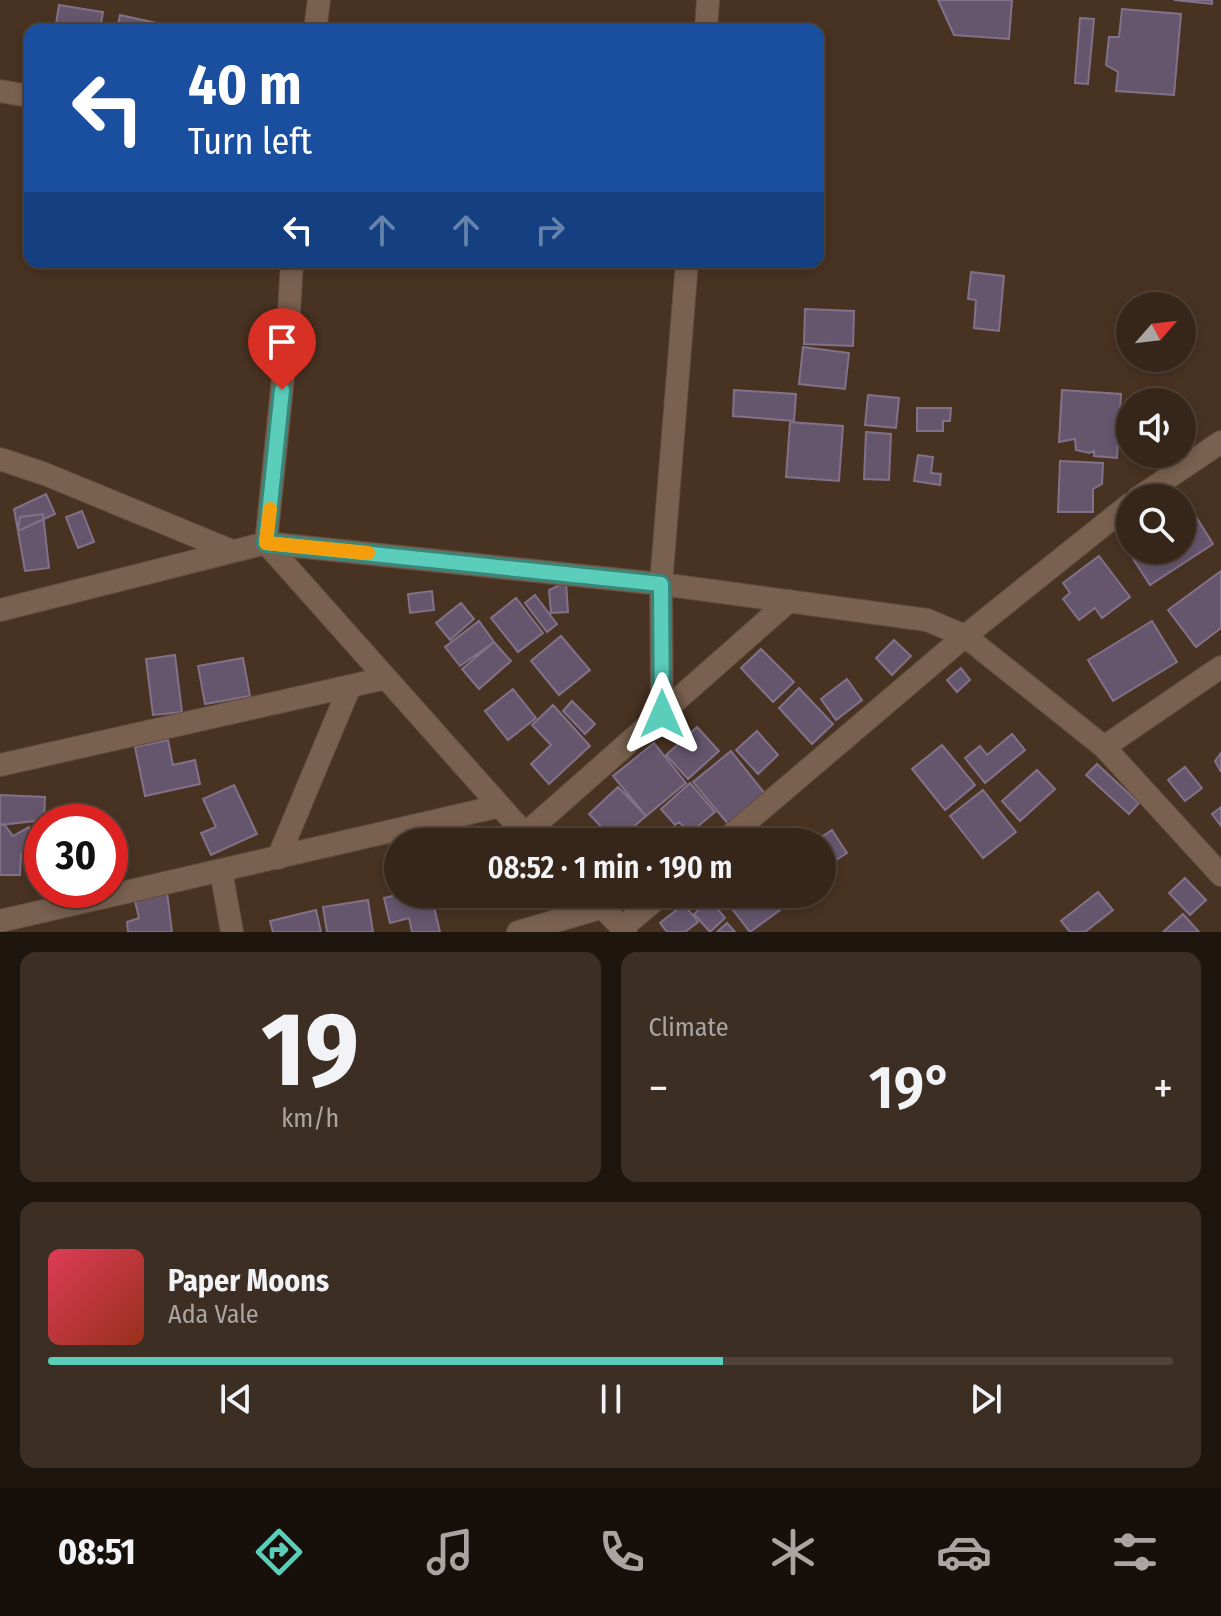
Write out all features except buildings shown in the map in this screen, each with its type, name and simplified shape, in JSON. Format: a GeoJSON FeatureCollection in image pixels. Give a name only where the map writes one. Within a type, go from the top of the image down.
{"type":"FeatureCollection","features":[{"type":"Feature","properties":{"kind":"street"},"geometry":{"type":"LineString","coordinates":[[316,24],[319,0]]}},
{"type":"Feature","properties":{"kind":"street"},"geometry":{"type":"LineString","coordinates":[[706,24],[708,0]]}},
{"type":"Feature","properties":{"kind":"street"},"geometry":{"type":"LineString","coordinates":[[0,91],[24,95]]}},
{"type":"Feature","properties":{"kind":"street"},"geometry":{"type":"LineString","coordinates":[[292,268],[266,543],[520,828]]}},
{"type":"Feature","properties":{"kind":"street"},"geometry":{"type":"LineString","coordinates":[[662,714],[661,584],[687,268]]}},
{"type":"Feature","properties":{"kind":"street"},"geometry":{"type":"LineString","coordinates":[[1159,484],[1221,442]]}},
{"type":"Feature","properties":{"kind":"street"},"geometry":{"type":"LineString","coordinates":[[0,459],[45,474],[232,551]]}},
{"type":"Feature","properties":{"kind":"street"},"geometry":{"type":"LineString","coordinates":[[739,828],[965,636],[1116,515]]}},
{"type":"Feature","properties":{"kind":"street"},"geometry":{"type":"LineString","coordinates":[[0,610],[266,543],[661,584],[927,620],[965,636],[1104,747],[1221,875]]}},
{"type":"Feature","properties":{"kind":"street"},"geometry":{"type":"LineString","coordinates":[[540,828],[789,601]]}},
{"type":"Feature","properties":{"kind":"street"},"geometry":{"type":"LineString","coordinates":[[1104,747],[1221,667]]}},
{"type":"Feature","properties":{"kind":"street"},"geometry":{"type":"LineString","coordinates":[[0,765],[386,678]]}},
{"type":"Feature","properties":{"kind":"street"},"geometry":{"type":"LineString","coordinates":[[278,858],[350,686]]}},
{"type":"Feature","properties":{"kind":"street"},"geometry":{"type":"LineString","coordinates":[[0,921],[500,806]]}},
{"type":"Feature","properties":{"kind":"street"},"geometry":{"type":"LineString","coordinates":[[221,871],[232,932]]}},
{"type":"Feature","properties":{"kind":"street"},"geometry":{"type":"LineString","coordinates":[[518,932],[577,908]]}},
{"type":"Feature","properties":{"kind":"street"},"geometry":{"type":"LineString","coordinates":[[604,908],[624,930],[647,908]]}},
{"type":"Feature","properties":{"kind":"slow traffic"},"geometry":{"type":"LineString","coordinates":[[270,509],[266,543],[368,553]]}},
{"type":"Feature","properties":{"kind":"route"},"geometry":{"type":"LineString","coordinates":[[282,390],[266,543],[661,584],[662,714]]}}]}
